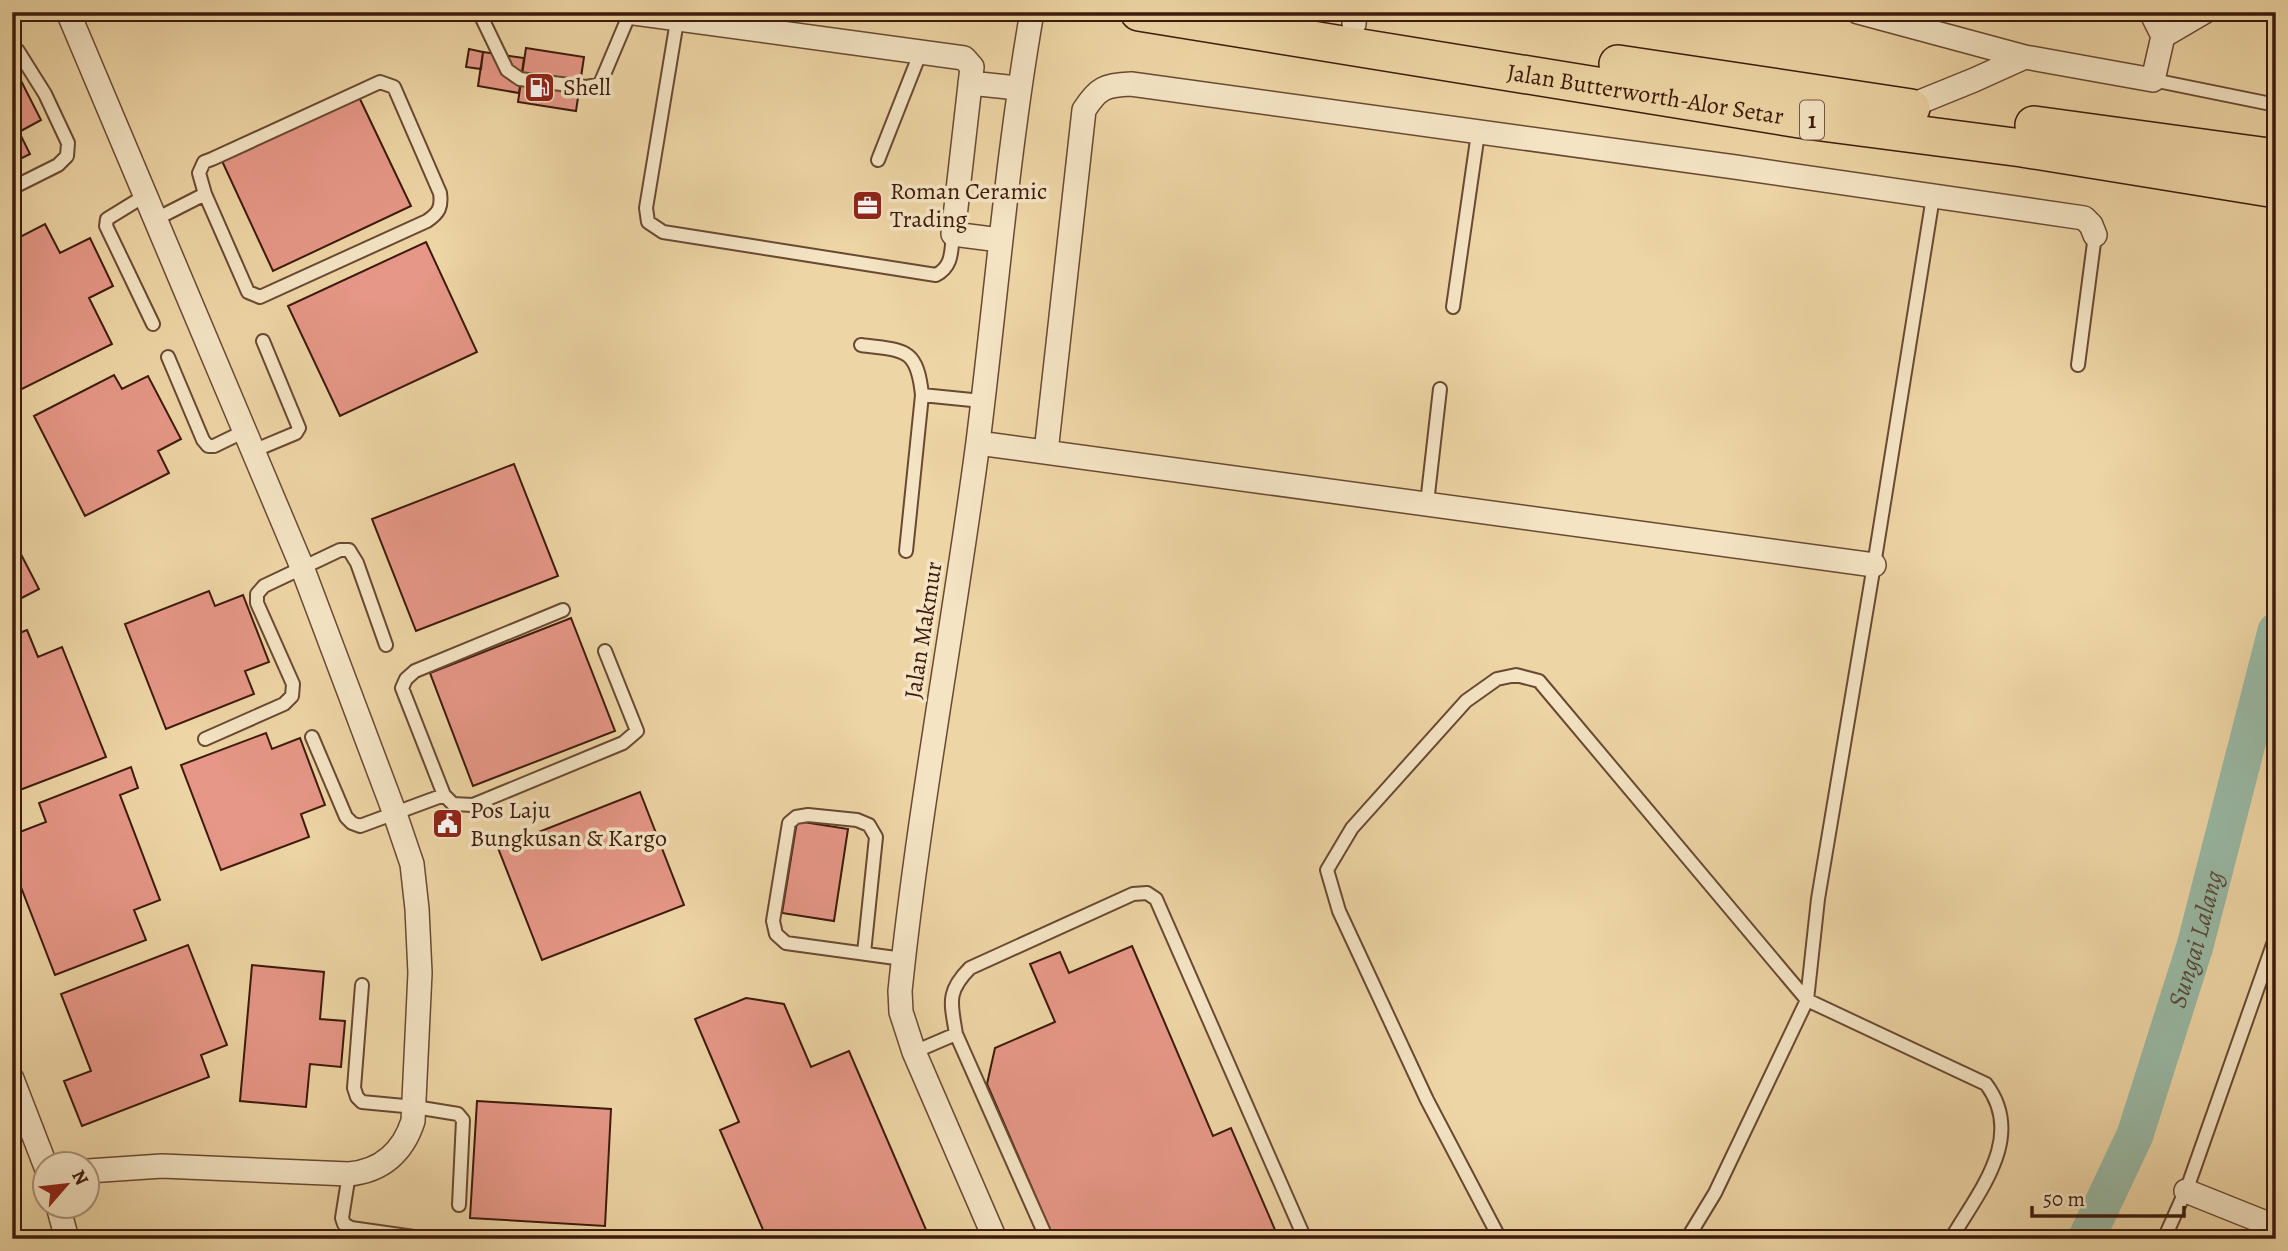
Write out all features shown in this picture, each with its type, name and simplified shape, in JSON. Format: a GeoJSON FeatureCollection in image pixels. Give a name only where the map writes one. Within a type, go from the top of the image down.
{"type":"FeatureCollection","features":[{"type":"Feature","properties":{"kind":"main road","name":"Jalan Butterworth-Alor Setar"},"geometry":{"type":"LineString","coordinates":[[1139,12],[1806,120],[2022,148],[2275,173]]}},
{"type":"Feature","properties":{"kind":"main road","name":"Jalan Butterworth-Alor Setar"},"geometry":{"type":"LineString","coordinates":[[1280,12],[1355,18],[1905,108],[2275,173]]}},
{"type":"Feature","properties":{"kind":"street"},"geometry":{"type":"LineString","coordinates":[[68,12],[302,567],[395,814],[411,864],[417,909],[420,973],[415,1107],[408,1138],[393,1156],[366,1172],[349,1174],[162,1166],[102,1170]]}},
{"type":"Feature","properties":{"kind":"street"},"geometry":{"type":"LineString","coordinates":[[629,12],[964,58],[972,67],[953,234],[1000,240]]}},
{"type":"Feature","properties":{"kind":"street","name":"Jalan Makmur"},"geometry":{"type":"LineString","coordinates":[[995,1239],[914,1052],[901,1012],[900,991],[936,719],[978,443],[1018,88],[1031,12]]}},
{"type":"Feature","properties":{"kind":"street"},"geometry":{"type":"LineString","coordinates":[[1858,12],[2025,57],[2153,80],[2163,36],[2151,12]]}},
{"type":"Feature","properties":{"kind":"street"},"geometry":{"type":"LineString","coordinates":[[2163,36],[2204,12]]}},
{"type":"Feature","properties":{"kind":"street"},"geometry":{"type":"LineString","coordinates":[[1905,108],[2025,57]]}},
{"type":"Feature","properties":{"kind":"street"},"geometry":{"type":"LineString","coordinates":[[970,83],[1018,88]]}},
{"type":"Feature","properties":{"kind":"street"},"geometry":{"type":"LineString","coordinates":[[1046,452],[1084,110],[1094,94],[1110,85],[1130,84],[2084,218],[2095,235]]}},
{"type":"Feature","properties":{"kind":"street"},"geometry":{"type":"LineString","coordinates":[[978,443],[1874,565]]}},
{"type":"Feature","properties":{"kind":"street"},"geometry":{"type":"LineString","coordinates":[[12,1079],[39,1150]]}},
{"type":"Feature","properties":{"kind":"street"},"geometry":{"type":"LineString","coordinates":[[2186,1191],[2276,1227]]}},
{"type":"Feature","properties":{"kind":"street"},"geometry":{"type":"LineString","coordinates":[[62,1220],[67,1239]]}},
{"type":"Feature","properties":{"kind":"lane"},"geometry":{"type":"LineString","coordinates":[[479,12],[511,75],[520,79],[586,87],[600,84],[629,12]]}},
{"type":"Feature","properties":{"kind":"lane"},"geometry":{"type":"LineString","coordinates":[[677,20],[646,208],[648,222],[663,232],[936,275],[945,271],[950,263],[953,234]]}},
{"type":"Feature","properties":{"kind":"lane"},"geometry":{"type":"LineString","coordinates":[[12,47],[18,51],[45,94],[68,143],[66,156],[58,165],[12,188]]}},
{"type":"Feature","properties":{"kind":"lane"},"geometry":{"type":"LineString","coordinates":[[878,160],[921,51]]}},
{"type":"Feature","properties":{"kind":"lane"},"geometry":{"type":"LineString","coordinates":[[2153,80],[2276,104]]}},
{"type":"Feature","properties":{"kind":"lane"},"geometry":{"type":"LineString","coordinates":[[380,82],[394,87],[440,193],[442,205],[427,221],[260,297],[248,292],[205,194],[199,173],[205,162],[380,82]]}},
{"type":"Feature","properties":{"kind":"lane"},"geometry":{"type":"LineString","coordinates":[[1453,307],[1478,133]]}},
{"type":"Feature","properties":{"kind":"lane"},"geometry":{"type":"LineString","coordinates":[[156,219],[205,194]]}},
{"type":"Feature","properties":{"kind":"lane"},"geometry":{"type":"LineString","coordinates":[[146,195],[112,214],[107,219],[106,226],[153,324]]}},
{"type":"Feature","properties":{"kind":"lane"},"geometry":{"type":"LineString","coordinates":[[1687,1239],[1715,1193],[1807,1000],[1818,899],[1933,197]]}},
{"type":"Feature","properties":{"kind":"lane"},"geometry":{"type":"LineString","coordinates":[[2078,365],[2095,235]]}},
{"type":"Feature","properties":{"kind":"lane"},"geometry":{"type":"LineString","coordinates":[[168,357],[203,440],[208,446],[296,433],[299,428],[263,341]]}},
{"type":"Feature","properties":{"kind":"lane"},"geometry":{"type":"LineString","coordinates":[[861,345],[900,350],[910,357],[920,372],[922,395],[906,551]]}},
{"type":"Feature","properties":{"kind":"lane"},"geometry":{"type":"LineString","coordinates":[[1427,503],[1440,389]]}},
{"type":"Feature","properties":{"kind":"lane"},"geometry":{"type":"LineString","coordinates":[[922,395],[982,401]]}},
{"type":"Feature","properties":{"kind":"lane"},"geometry":{"type":"LineString","coordinates":[[205,739],[284,704],[292,696],[293,684],[257,603],[257,594],[264,586],[340,550],[349,551],[357,562],[386,645]]}},
{"type":"Feature","properties":{"kind":"lane"},"geometry":{"type":"LineString","coordinates":[[563,610],[415,671],[406,680],[402,688],[444,795],[453,804],[473,805],[624,743],[632,737],[637,731],[605,651]]}},
{"type":"Feature","properties":{"kind":"lane"},"geometry":{"type":"LineString","coordinates":[[1500,1239],[1427,1100],[1339,911],[1327,870],[1352,828],[1466,701],[1497,679],[1516,675],[1539,681],[1807,1000],[1986,1084],[1996,1097],[2001,1117],[1998,1158],[1951,1239]]}},
{"type":"Feature","properties":{"kind":"lane"},"geometry":{"type":"LineString","coordinates":[[312,737],[346,817],[352,823],[360,826],[444,795]]}},
{"type":"Feature","properties":{"kind":"lane"},"geometry":{"type":"LineString","coordinates":[[864,953],[876,837],[869,825],[856,820],[808,815],[796,817],[789,823],[773,921],[776,934],[786,943],[903,959]]}},
{"type":"Feature","properties":{"kind":"lane"},"geometry":{"type":"LineString","coordinates":[[1046,1239],[956,1034],[952,990],[970,968],[1133,894],[1147,893],[1156,899],[1306,1239]]}},
{"type":"Feature","properties":{"kind":"lane"},"geometry":{"type":"LineString","coordinates":[[2164,1239],[2186,1191],[2276,936]]}},
{"type":"Feature","properties":{"kind":"lane"},"geometry":{"type":"LineString","coordinates":[[362,985],[354,1088],[357,1097],[362,1102],[458,1114],[463,1120],[459,1205]]}},
{"type":"Feature","properties":{"kind":"lane"},"geometry":{"type":"LineString","coordinates":[[914,1052],[956,1034]]}},
{"type":"Feature","properties":{"kind":"lane"},"geometry":{"type":"LineString","coordinates":[[349,1174],[342,1218],[344,1224],[351,1228],[428,1239]]}},
{"type":"Feature","properties":{"kind":"building"},"geometry":{"type":"Polygon","coordinates":[[[526,48],[584,57],[576,111],[518,102],[526,48]]]}},
{"type":"Feature","properties":{"kind":"building"},"geometry":{"type":"Polygon","coordinates":[[[469,49],[483,52],[481,69],[466,67],[469,49]]]}},
{"type":"Feature","properties":{"kind":"building"},"geometry":{"type":"Polygon","coordinates":[[[483,52],[524,58],[519,93],[478,86],[483,52]]]}},
{"type":"Feature","properties":{"kind":"building"},"geometry":{"type":"Polygon","coordinates":[[[12,63],[41,120],[19,132],[30,154],[12,163],[12,63]]]}},
{"type":"Feature","properties":{"kind":"building"},"geometry":{"type":"Polygon","coordinates":[[[359,97],[411,206],[273,271],[222,161],[359,97]]]}},
{"type":"Feature","properties":{"kind":"building"},"geometry":{"type":"Polygon","coordinates":[[[45,224],[60,253],[90,238],[113,286],[89,298],[112,344],[12,394],[12,241],[45,224]]]}},
{"type":"Feature","properties":{"kind":"building"},"geometry":{"type":"Polygon","coordinates":[[[426,242],[477,352],[340,416],[288,306],[426,242]]]}},
{"type":"Feature","properties":{"kind":"building"},"geometry":{"type":"Polygon","coordinates":[[[114,375],[122,389],[148,376],[181,439],[158,451],[169,473],[85,516],[34,416],[114,375]]]}},
{"type":"Feature","properties":{"kind":"building"},"geometry":{"type":"Polygon","coordinates":[[[514,464],[558,576],[416,631],[372,519],[514,464]]]}},
{"type":"Feature","properties":{"kind":"building"},"geometry":{"type":"Polygon","coordinates":[[[12,537],[39,589],[12,603],[12,537]]]}},
{"type":"Feature","properties":{"kind":"building"},"geometry":{"type":"Polygon","coordinates":[[[209,591],[215,606],[243,595],[269,662],[245,671],[254,694],[166,729],[125,624],[209,591]]]}},
{"type":"Feature","properties":{"kind":"building"},"geometry":{"type":"Polygon","coordinates":[[[571,618],[615,731],[473,786],[430,673],[571,618]]]}},
{"type":"Feature","properties":{"kind":"building"},"geometry":{"type":"Polygon","coordinates":[[[27,630],[38,657],[62,647],[106,757],[12,793],[12,636],[27,630]]]}},
{"type":"Feature","properties":{"kind":"building"},"geometry":{"type":"Polygon","coordinates":[[[266,733],[272,749],[300,738],[325,805],[301,814],[309,837],[221,870],[181,765],[266,733]]]}},
{"type":"Feature","properties":{"kind":"building"},"geometry":{"type":"Polygon","coordinates":[[[131,767],[138,788],[120,795],[160,900],[134,910],[146,940],[55,975],[12,864],[12,835],[46,822],[39,803],[131,767]]]}},
{"type":"Feature","properties":{"kind":"building"},"geometry":{"type":"Polygon","coordinates":[[[640,792],[684,905],[542,960],[498,848],[640,792]]]}},
{"type":"Feature","properties":{"kind":"building"},"geometry":{"type":"Polygon","coordinates":[[[797,821],[848,829],[834,921],[782,913],[797,821]]]}},
{"type":"Feature","properties":{"kind":"building"},"geometry":{"type":"Polygon","coordinates":[[[188,945],[227,1045],[201,1055],[209,1077],[82,1126],[64,1081],[91,1071],[61,994],[188,945]]]}},
{"type":"Feature","properties":{"kind":"building"},"geometry":{"type":"Polygon","coordinates":[[[1132,946],[1213,1136],[1231,1128],[1279,1239],[1054,1239],[987,1084],[995,1048],[1055,1022],[1030,964],[1060,952],[1069,973],[1132,946]]]}},
{"type":"Feature","properties":{"kind":"building"},"geometry":{"type":"Polygon","coordinates":[[[252,965],[324,972],[320,1019],[345,1021],[341,1067],[310,1064],[306,1107],[240,1101],[252,965]]]}},
{"type":"Feature","properties":{"kind":"building"},"geometry":{"type":"Polygon","coordinates":[[[746,998],[784,1004],[811,1067],[849,1051],[930,1239],[767,1239],[720,1130],[739,1122],[695,1019],[746,998]]]}},
{"type":"Feature","properties":{"kind":"building"},"geometry":{"type":"Polygon","coordinates":[[[477,1101],[611,1109],[605,1226],[470,1218],[477,1101]]]}},
{"type":"Feature","properties":{"kind":"building"},"geometry":{"type":"Polygon","coordinates":[[[336,1234],[384,1239],[336,1239],[336,1234]]]}},
{"type":"Feature","properties":{"kind":"waterway","name":"Sungai Lalang"},"geometry":{"type":"LineString","coordinates":[[2086,1239],[2135,1135],[2195,946],[2276,631]]}},
{"type":"Feature","properties":{"kind":"place","name":"Shell"},"geometry":{"type":"Point","coordinates":[540,87]}},
{"type":"Feature","properties":{"kind":"place","name":"Roman Ceramic Trading"},"geometry":{"type":"Point","coordinates":[867,205]}},
{"type":"Feature","properties":{"kind":"place","name":"Pos Laju Bungkusan & Kargo"},"geometry":{"type":"Point","coordinates":[447,824]}}]}
